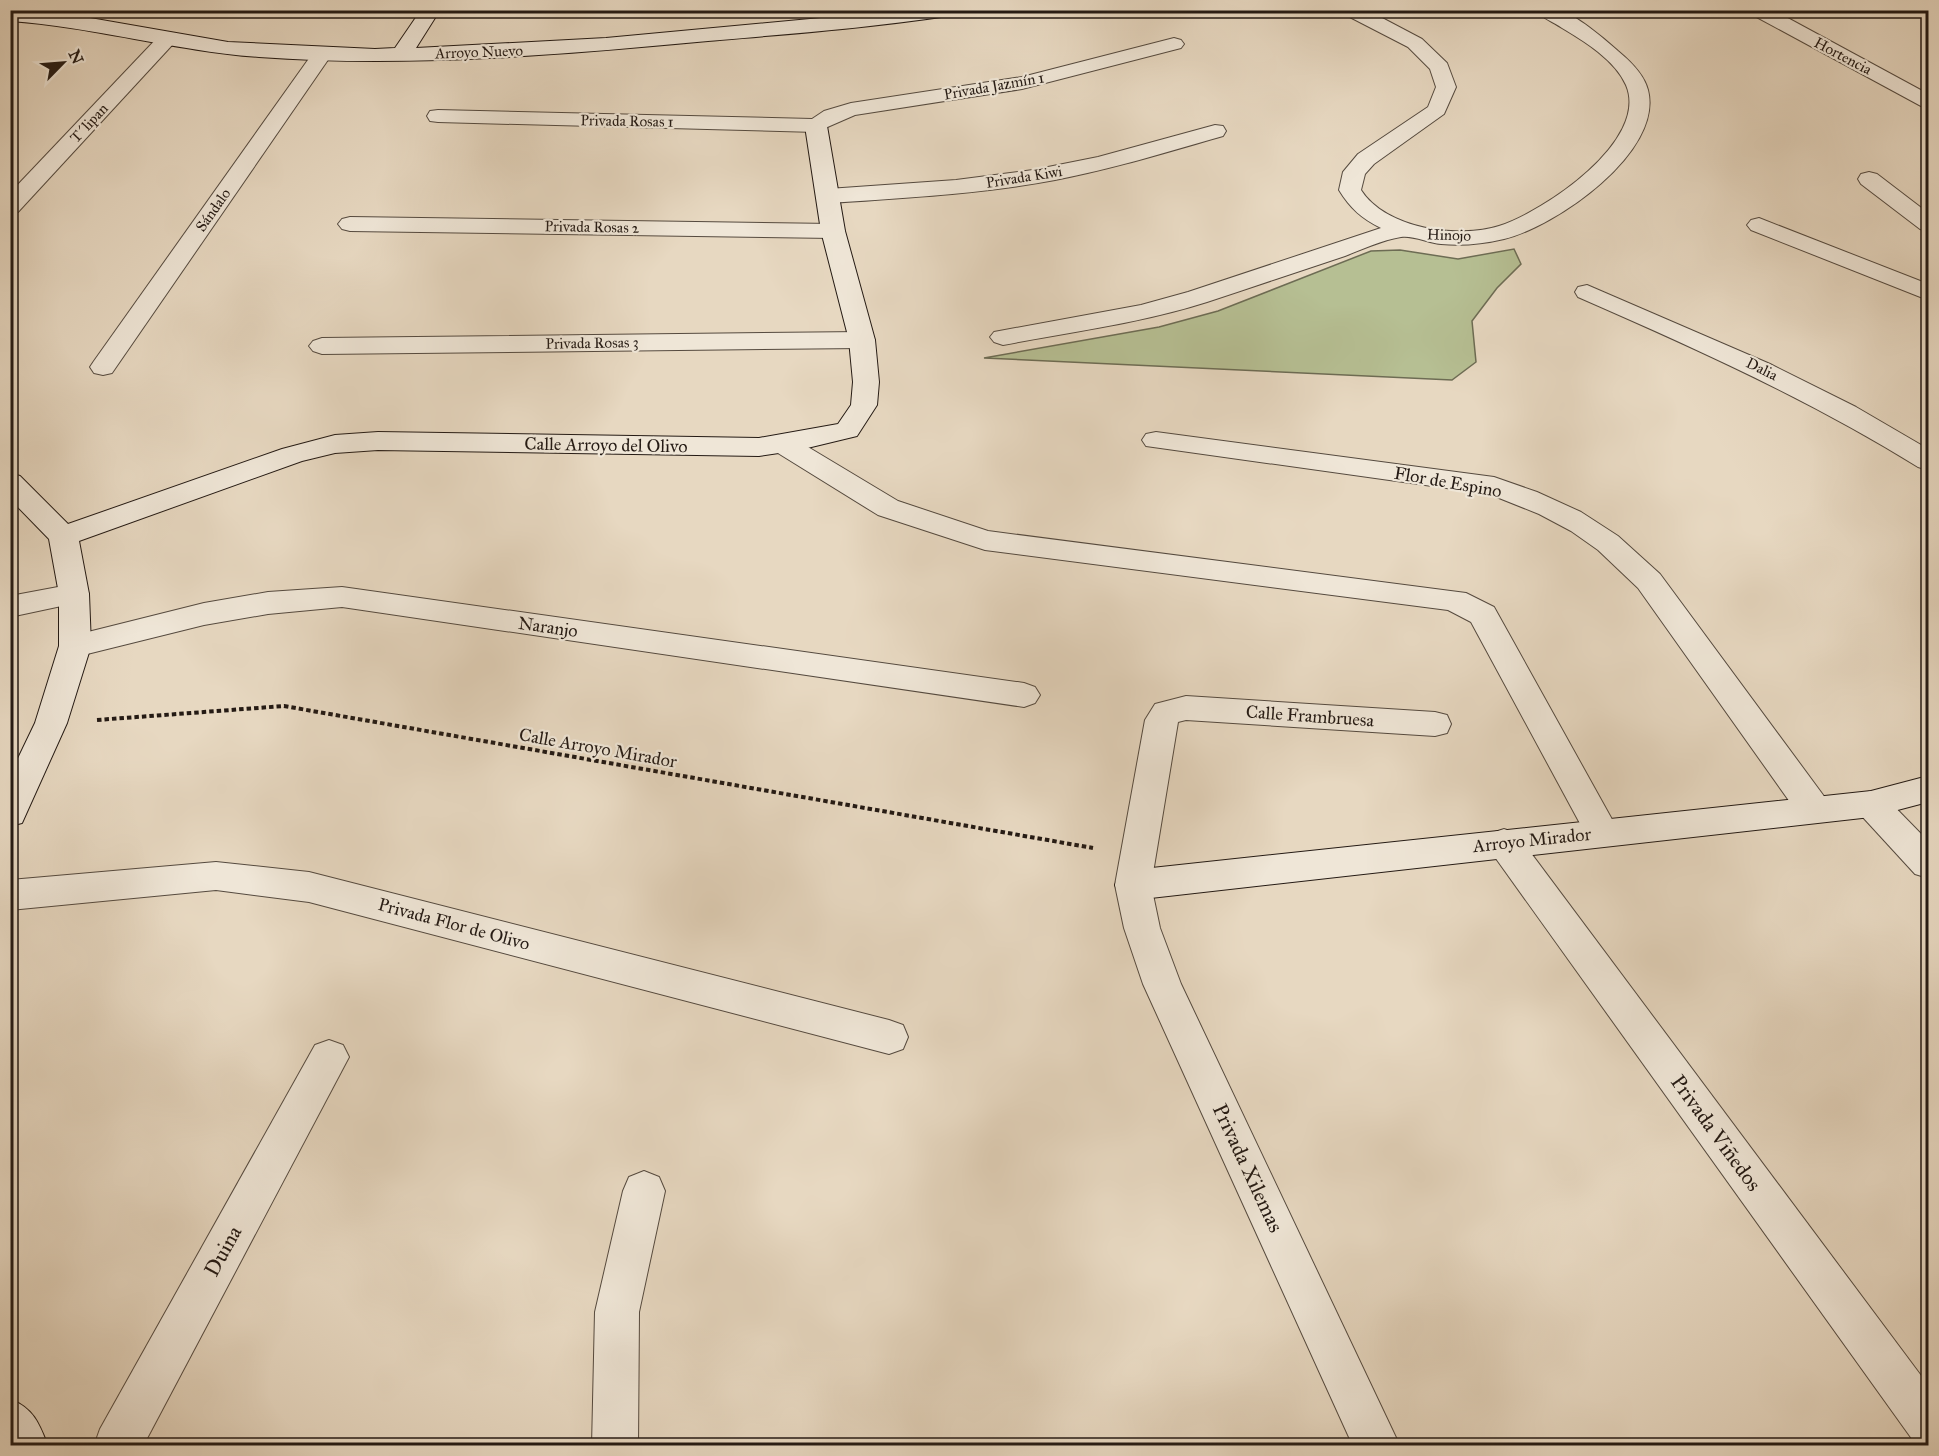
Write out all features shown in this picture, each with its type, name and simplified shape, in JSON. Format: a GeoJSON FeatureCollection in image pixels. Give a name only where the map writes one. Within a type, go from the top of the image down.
{"type":"FeatureCollection","features":[{"type":"Feature","properties":{"kind":"street"},"geometry":{"type":"LineString","coordinates":[[401,55],[431,10]]}},
{"type":"Feature","properties":{"kind":"street","name":"Arroyo Nuevo"},"geometry":{"type":"LineString","coordinates":[[13,17],[69,19],[167,39],[256,51],[401,55],[584,47],[948,10]]}},
{"type":"Feature","properties":{"kind":"street","name":"Hinojo"},"geometry":{"type":"LineString","coordinates":[[1351,10],[1415,43],[1440,67],[1446,87],[1437,110],[1366,159],[1354,172],[1350,190],[1363,208],[1401,229],[1421,235],[1448,237],[1477,237],[1520,227],[1554,210],[1616,155],[1634,129],[1640,106],[1636,84],[1618,62],[1590,38],[1545,10]]}},
{"type":"Feature","properties":{"kind":"street","name":"Hortencia"},"geometry":{"type":"LineString","coordinates":[[1758,10],[1929,102]]}},
{"type":"Feature","properties":{"kind":"street","name":"T´lipan"},"geometry":{"type":"LineString","coordinates":[[10,207],[167,39]]}},
{"type":"Feature","properties":{"kind":"street","name":"Privada Jazmín 1"},"geometry":{"type":"LineString","coordinates":[[816,126],[832,116],[851,109],[1022,83],[1174,44]]}},
{"type":"Feature","properties":{"kind":"street","name":"Sándalo"},"geometry":{"type":"LineString","coordinates":[[103,367],[322,54]]}},
{"type":"Feature","properties":{"kind":"street","name":"Privada Rosas 1"},"geometry":{"type":"LineString","coordinates":[[438,116],[816,126]]}},
{"type":"Feature","properties":{"kind":"street","name":"Calle Arroyo del Olivo"},"geometry":{"type":"LineString","coordinates":[[63,536],[292,454],[335,444],[378,441],[759,447],[847,430],[864,405],[866,382],[862,340],[833,231],[816,126]]}},
{"type":"Feature","properties":{"kind":"street","name":"Privada Kiwi"},"geometry":{"type":"LineString","coordinates":[[828,196],[953,188],[1034,177],[1107,162],[1215,131]]}},
{"type":"Feature","properties":{"kind":"street"},"geometry":{"type":"LineString","coordinates":[[1869,179],[1929,224]]}},
{"type":"Feature","properties":{"kind":"street","name":"Privada Rosas 2"},"geometry":{"type":"LineString","coordinates":[[350,224],[833,231]]}},
{"type":"Feature","properties":{"kind":"street"},"geometry":{"type":"LineString","coordinates":[[1759,225],[1929,293]]}},
{"type":"Feature","properties":{"kind":"street"},"geometry":{"type":"LineString","coordinates":[[1003,338],[1143,312],[1197,297],[1401,229]]}},
{"type":"Feature","properties":{"kind":"street","name":"Dalia"},"geometry":{"type":"LineString","coordinates":[[1587,292],[1755,365],[1812,393],[1929,461]]}},
{"type":"Feature","properties":{"kind":"street","name":"Privada Rosas 3"},"geometry":{"type":"LineString","coordinates":[[322,346],[862,340]]}},
{"type":"Feature","properties":{"kind":"street","name":"Flor de Espino"},"geometry":{"type":"LineString","coordinates":[[1156,440],[1494,486],[1538,503],[1581,524],[1619,552],[1649,581],[1814,808]]}},
{"type":"Feature","properties":{"kind":"street"},"geometry":{"type":"LineString","coordinates":[[783,444],[888,508],[986,540],[1455,600],[1483,615],[1602,832]]}},
{"type":"Feature","properties":{"kind":"street"},"geometry":{"type":"LineString","coordinates":[[10,482],[63,536],[74,594],[75,646],[51,723],[14,801]]}},
{"type":"Feature","properties":{"kind":"street"},"geometry":{"type":"LineString","coordinates":[[10,607],[74,594]]}},
{"type":"Feature","properties":{"kind":"street","name":"Naranjo"},"geometry":{"type":"LineString","coordinates":[[75,646],[204,614],[268,603],[342,597],[1024,695]]}},
{"type":"Feature","properties":{"kind":"street","name":"Calle Frambruesa"},"geometry":{"type":"LineString","coordinates":[[1136,870],[1161,720],[1167,713],[1186,708],[1435,724]]}},
{"type":"Feature","properties":{"kind":"street","name":"Arroyo Mirador"},"geometry":{"type":"LineString","coordinates":[[1136,870],[1504,843],[1814,808],[1871,804],[1929,789]]}},
{"type":"Feature","properties":{"kind":"street"},"geometry":{"type":"LineString","coordinates":[[1871,804],[1929,864]]}},
{"type":"Feature","properties":{"kind":"street","name":"Privada Viñedos"},"geometry":{"type":"LineString","coordinates":[[1504,843],[1929,1423]]}},
{"type":"Feature","properties":{"kind":"street","name":"Privada Xilemas"},"geometry":{"type":"LineString","coordinates":[[1136,870],[1142,928],[1162,984],[1377,1446]]}},
{"type":"Feature","properties":{"kind":"street","name":"Privada Flor de Olivo"},"geometry":{"type":"LineString","coordinates":[[10,895],[216,876],[309,887],[889,1037]]}},
{"type":"Feature","properties":{"kind":"street","name":"Duina"},"geometry":{"type":"LineString","coordinates":[[117,1446],[329,1057]]}},
{"type":"Feature","properties":{"kind":"street"},"geometry":{"type":"LineString","coordinates":[[615,1446],[617,1312],[644,1191]]}},
{"type":"Feature","properties":{"kind":"street"},"geometry":{"type":"LineString","coordinates":[[10,1422],[26,1446]]}},
{"type":"Feature","properties":{"kind":"path","name":"Calle Arroyo Mirador"},"geometry":{"type":"LineString","coordinates":[[51,723],[284,706],[1136,870]]}},
{"type":"Feature","properties":{"kind":"green space"},"geometry":{"type":"Polygon","coordinates":[[[1514,249],[1521,264],[1497,288],[1472,321],[1476,362],[1452,380],[984,358],[1159,327],[1218,311],[1371,251],[1400,250],[1458,259],[1514,249]]]}}]}
